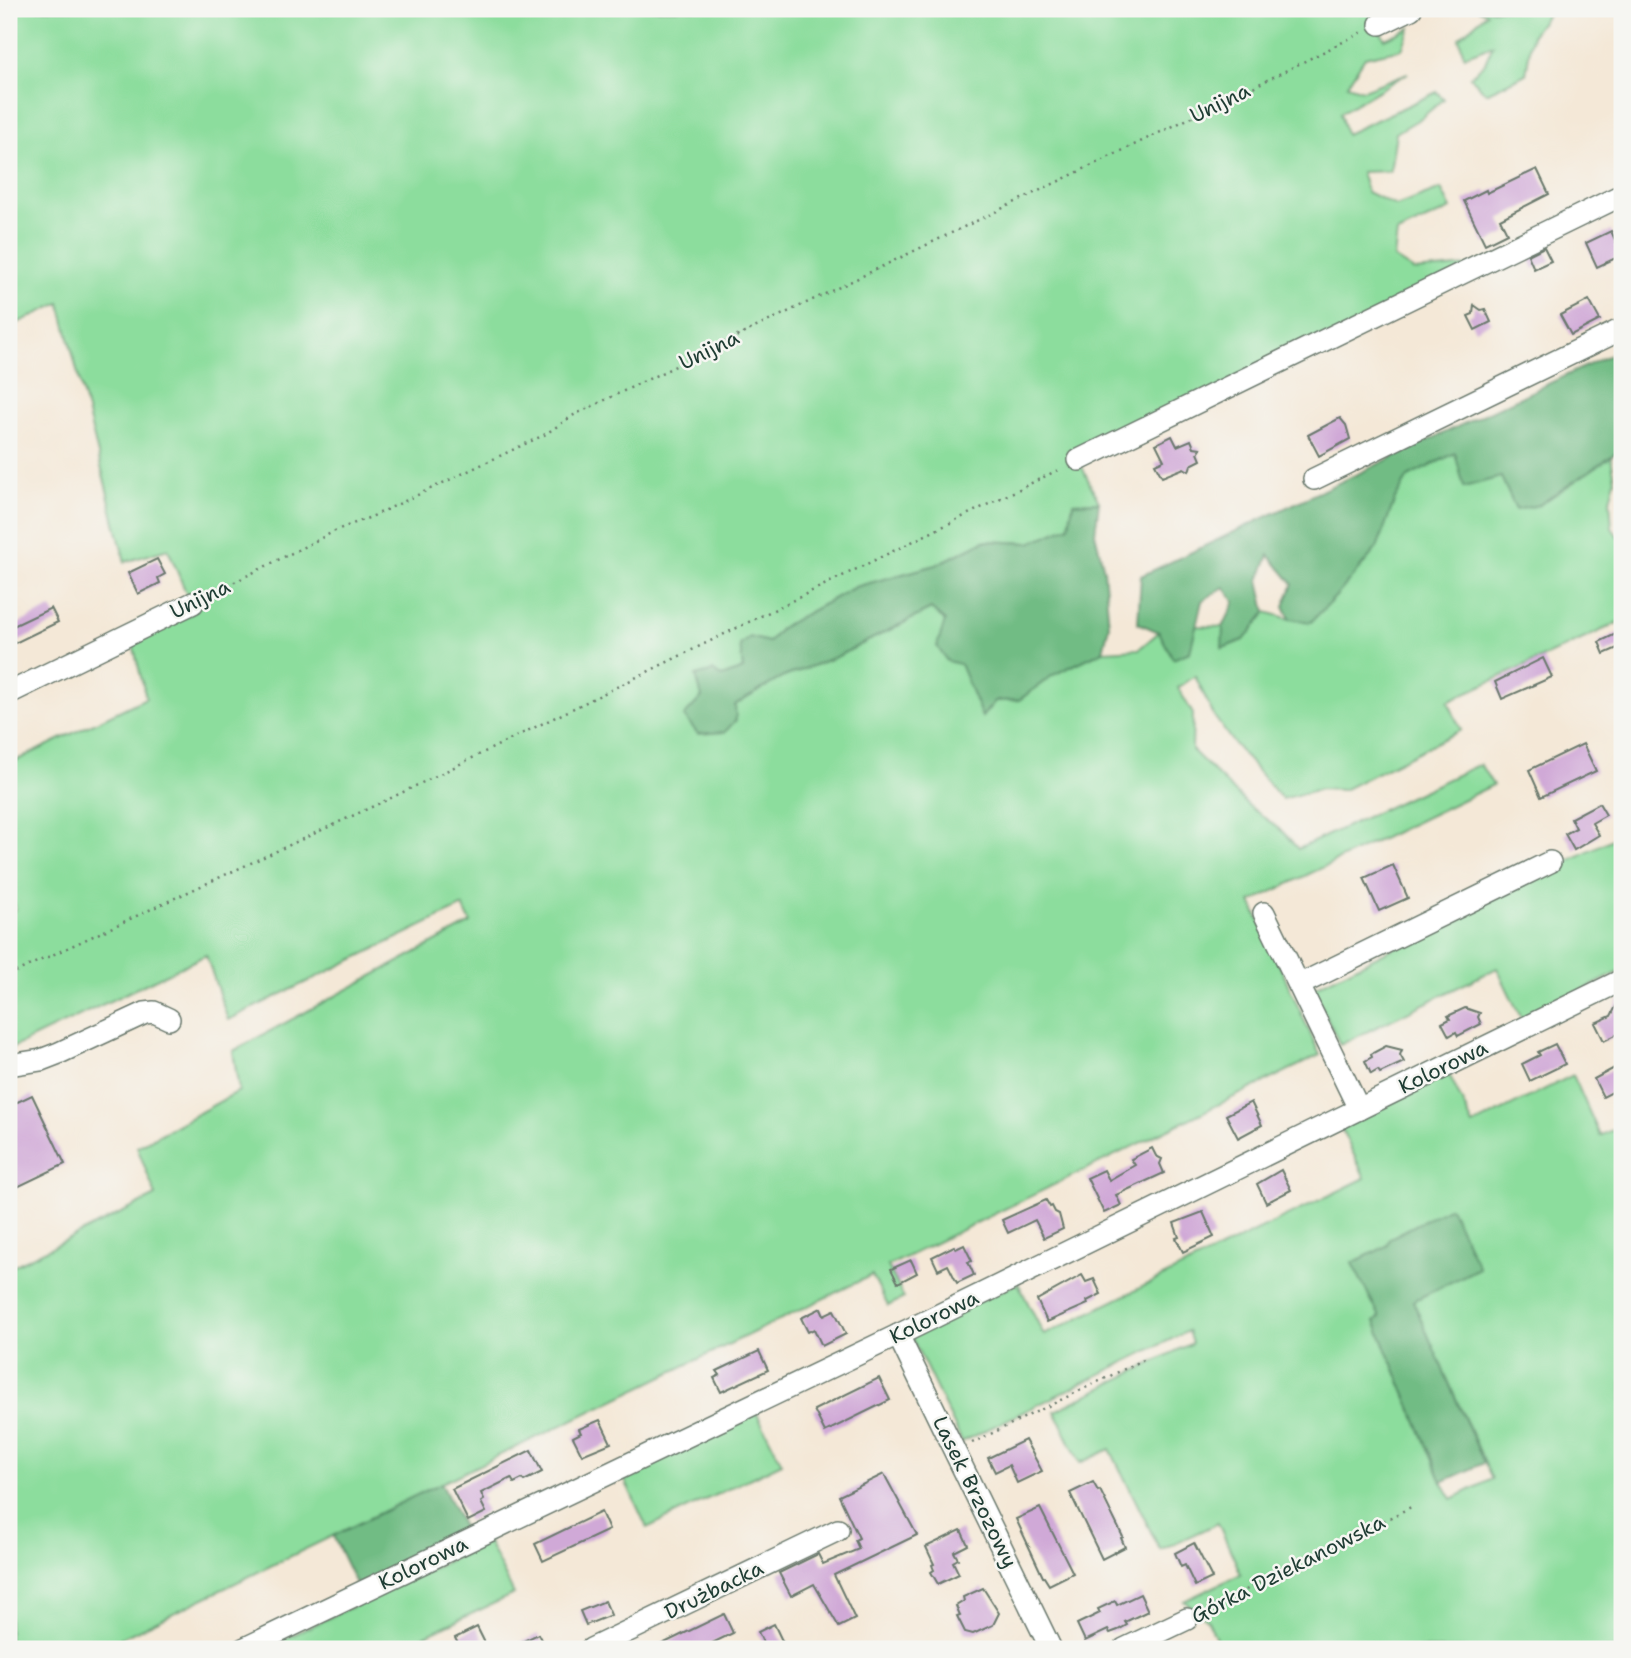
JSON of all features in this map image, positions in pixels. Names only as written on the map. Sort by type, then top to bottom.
[{"type":"street","points":[[1380,24],[1411,9]]},
{"type":"street","points":[[1079,460],[1622,195]]},
{"type":"street","points":[[1314,479],[1622,329]]},
{"type":"street","name":"Unijna","points":[[9,693],[193,603]]},
{"type":"street","points":[[1299,985],[1550,862]]},
{"type":"street","points":[[1264,913],[1359,1109]]},
{"type":"street","name":"Kolorowa","points":[[243,1649],[898,1335],[1622,979]]},
{"type":"street","points":[[9,1065],[41,1060],[145,1013],[154,1012],[169,1019]]},
{"type":"street","name":"Lasek Brzozowy","points":[[898,1335],[1051,1649]]},
{"type":"street","name":"Drużbacka","points":[[591,1649],[838,1530]]},
{"type":"street","name":"Górka Dziekanowska","points":[[1124,1649],[1187,1619]]},
{"type":"path","name":"Unijna","points":[[193,603],[339,529],[371,517],[544,435],[574,415],[1380,24]]},
{"type":"path","points":[[9,975],[391,798],[1079,460]]},
{"type":"path","points":[[955,1451],[1143,1360]]},
{"type":"path","name":"Górka Dziekanowska","points":[[1187,1619],[1413,1506]]},
{"type":"green space","points":[[9,9],[1368,9],[1385,39],[1410,28],[1402,49],[1365,57],[1347,85],[1363,90],[1408,73],[1340,113],[1346,134],[1437,92],[1444,99],[1421,118],[1396,133],[1390,171],[1361,172],[1367,192],[1396,206],[1441,189],[1451,209],[1397,233],[1394,258],[1414,271],[1479,265],[1079,461],[1099,502],[1073,503],[1070,526],[1030,543],[984,541],[936,565],[855,587],[782,627],[769,642],[741,645],[743,669],[722,677],[735,705],[781,678],[838,656],[931,609],[945,621],[982,716],[995,701],[1019,700],[1053,675],[1103,651],[1139,649],[1159,632],[1190,651],[1195,626],[1223,627],[1223,648],[1244,640],[1266,612],[1290,619],[1395,499],[1408,477],[1455,453],[1501,477],[1539,505],[1611,457],[1615,480],[1610,500],[1612,528],[1622,542],[1622,621],[1448,701],[1461,730],[1343,790],[1320,789],[1282,799],[1234,744],[1214,716],[1195,676],[1178,688],[1193,714],[1192,750],[1249,806],[1283,832],[1298,849],[1480,764],[1493,785],[1251,902],[1320,1055],[888,1266],[904,1298],[888,1306],[872,1275],[99,1649],[9,1649],[9,1268],[156,1196],[137,1147],[239,1091],[233,1051],[471,923],[463,906],[228,1020],[206,955],[12,1048],[9,1042],[9,913],[16,909],[9,893],[9,764],[146,698],[133,644],[194,612],[168,549],[125,562],[60,303],[9,327]]},
{"type":"green space","points":[[1478,9],[1551,9],[1532,35],[1526,74],[1486,93],[1470,77],[1485,63],[1493,45],[1464,56],[1459,38],[1487,13]]},
{"type":"green space","points":[[1622,349],[1622,449],[1539,505],[1516,510],[1501,477],[1464,487],[1455,453],[1408,477],[1395,499],[1377,548],[1311,622],[1290,619],[1284,606],[1293,584],[1269,555],[1259,580],[1266,612],[1244,640],[1222,648],[1223,627],[1235,602],[1224,587],[1202,601],[1190,652],[1173,659],[1159,632],[1138,623],[1141,576]]},
{"type":"green space","points":[[1099,502],[1095,533],[1104,570],[1109,626],[1103,651],[1053,675],[1019,700],[995,701],[982,717],[960,664],[947,661],[937,646],[945,621],[931,609],[838,656],[781,678],[735,705],[736,720],[725,732],[698,734],[684,716],[702,697],[696,676],[713,671],[722,677],[743,669],[740,645],[750,637],[769,642],[782,627],[855,587],[936,565],[984,541],[1030,543],[1069,526],[1073,503]]},
{"type":"green space","points":[[1622,834],[1622,971],[1522,1020],[1497,968],[1340,1045],[1313,988]]},
{"type":"green space","points":[[1448,1072],[1473,1125],[1573,1075],[1600,1136],[1622,1125],[1622,1649],[1221,1649],[1208,1621],[1184,1601],[1241,1574],[1218,1523],[1160,1550],[1110,1449],[1080,1463],[1055,1411],[1192,1343],[1188,1331],[962,1442],[910,1334],[1018,1283],[1044,1335],[1365,1178],[1340,1126]],"holes":[[[1388,1246],[1492,1479],[1452,1499],[1442,1482],[1375,1321],[1381,1317],[1352,1263]]]},
{"type":"green space","points":[[1450,1207],[1479,1268],[1413,1301],[1484,1463],[1442,1482],[1375,1321],[1380,1317],[1352,1263],[1387,1246],[1390,1238]]},
{"type":"green space","points":[[755,1410],[782,1463],[647,1528],[623,1476]]},
{"type":"green space","points":[[441,1483],[466,1533],[357,1586],[333,1536]]},
{"type":"green space","points":[[488,1542],[514,1594],[396,1649],[263,1649]]},
{"type":"building","points":[[1537,169],[1549,194],[1500,219],[1507,233],[1485,244],[1464,201]]},
{"type":"building","points":[[1611,231],[1622,255],[1597,267],[1586,243]]},
{"type":"building","points":[[1544,247],[1551,261],[1534,269],[1528,255]]},
{"type":"building","points":[[1589,300],[1600,320],[1571,335],[1560,315]]},
{"type":"building","points":[[1474,305],[1481,310],[1485,309],[1491,322],[1475,330],[1468,316],[1473,314]]},
{"type":"building","points":[[1340,418],[1346,425],[1350,439],[1319,456],[1308,435]]},
{"type":"building","points":[[1172,436],[1177,446],[1191,440],[1194,447],[1201,448],[1198,453],[1201,460],[1191,465],[1189,471],[1184,468],[1162,477],[1155,464],[1164,460],[1156,444]]},
{"type":"building","points":[[157,559],[165,574],[158,578],[160,583],[138,594],[128,573]]},
{"type":"building","points":[[51,608],[58,622],[9,646],[9,628]]},
{"type":"building","points":[[1622,631],[1622,646],[1604,654],[1599,642]]},
{"type":"building","points":[[1543,658],[1552,677],[1502,699],[1495,682]]},
{"type":"building","points":[[1583,744],[1596,771],[1541,797],[1529,770]]},
{"type":"building","points":[[1599,803],[1606,815],[1592,823],[1599,835],[1574,850],[1565,834],[1576,828],[1571,818]]},
{"type":"building","points":[[1393,865],[1408,898],[1379,911],[1364,878]]},
{"type":"building","points":[[1622,995],[1622,1032],[1604,1041],[1595,1023],[1611,1016]]},
{"type":"building","points":[[1465,1008],[1480,1013],[1478,1017],[1481,1024],[1458,1036],[1456,1032],[1449,1036],[1442,1023],[1450,1019],[1448,1016]]},
{"type":"building","points":[[1555,1044],[1565,1064],[1530,1081],[1522,1064]]},
{"type":"building","points":[[1386,1046],[1402,1050],[1400,1055],[1404,1062],[1380,1073],[1378,1070],[1371,1074],[1365,1061],[1372,1057],[1371,1054]]},
{"type":"building","points":[[1622,1064],[1622,1087],[1603,1097],[1594,1079]]},
{"type":"building","points":[[32,1095],[65,1164],[9,1191],[9,1106]]},
{"type":"building","points":[[1251,1102],[1262,1125],[1238,1138],[1226,1115]]},
{"type":"building","points":[[1152,1148],[1156,1156],[1162,1159],[1160,1164],[1164,1173],[1116,1195],[1121,1205],[1104,1213],[1087,1178],[1104,1170],[1109,1180],[1135,1165],[1131,1159]]},
{"type":"building","points":[[1281,1170],[1291,1190],[1266,1203],[1257,1184]]},
{"type":"building","points":[[1046,1200],[1059,1214],[1063,1229],[1044,1238],[1035,1220],[1008,1233],[1002,1220]]},
{"type":"building","points":[[1203,1212],[1214,1237],[1183,1252],[1176,1238],[1179,1237],[1174,1223]]},
{"type":"building","points":[[964,1245],[972,1261],[968,1262],[974,1275],[957,1283],[948,1265],[938,1270],[932,1257],[954,1246],[956,1249]]},
{"type":"building","points":[[911,1260],[917,1273],[898,1283],[891,1269]]},
{"type":"building","points":[[1082,1275],[1086,1282],[1094,1279],[1101,1294],[1087,1301],[1088,1304],[1047,1322],[1037,1300]]},
{"type":"building","points":[[821,1308],[824,1315],[834,1310],[846,1334],[822,1346],[814,1329],[808,1332],[801,1318]]},
{"type":"building","points":[[759,1351],[768,1370],[721,1392],[714,1378],[720,1375],[717,1371]]},
{"type":"building","points":[[879,1378],[890,1400],[825,1432],[814,1410]]},
{"type":"building","points":[[600,1420],[611,1443],[582,1455],[573,1437],[581,1433],[579,1429]]},
{"type":"building","points":[[1025,1440],[1042,1471],[1017,1483],[1009,1465],[995,1472],[988,1458]]},
{"type":"building","points":[[531,1450],[542,1472],[514,1483],[511,1478],[481,1493],[484,1500],[481,1502],[486,1512],[468,1521],[452,1489]]},
{"type":"building","points":[[884,1474],[917,1535],[834,1575],[855,1619],[839,1627],[814,1584],[791,1596],[779,1573],[818,1554],[823,1564],[859,1549],[855,1540],[859,1538],[839,1496]]},
{"type":"building","points":[[1093,1482],[1098,1491],[1100,1490],[1123,1537],[1121,1538],[1125,1547],[1102,1559],[1070,1493]]},
{"type":"building","points":[[1040,1508],[1073,1573],[1049,1585],[1016,1519]]},
{"type":"building","points":[[601,1512],[609,1530],[543,1561],[535,1544]]},
{"type":"building","points":[[961,1530],[968,1545],[954,1552],[958,1559],[953,1562],[959,1574],[938,1584],[931,1572],[934,1570],[934,1564],[926,1547]]},
{"type":"building","points":[[1194,1543],[1212,1578],[1195,1586],[1185,1565],[1181,1567],[1175,1553]]},
{"type":"building","points":[[983,1588],[999,1613],[993,1625],[973,1634],[965,1632],[957,1616],[960,1615],[956,1606],[964,1601],[963,1597]]},
{"type":"building","points":[[1140,1594],[1148,1611],[1125,1622],[1127,1625],[1118,1630],[1110,1633],[1108,1630],[1085,1641],[1077,1624],[1100,1613],[1098,1609],[1115,1601],[1117,1605]]},
{"type":"building","points":[[605,1601],[611,1615],[586,1625],[580,1611]]},
{"type":"building","points":[[724,1614],[733,1633],[700,1649],[652,1649]]},
{"type":"building","points":[[774,1624],[786,1649],[766,1649],[758,1632]]},
{"type":"building","points":[[477,1627],[488,1649],[461,1649],[455,1638]]},
{"type":"building","points":[[538,1634],[546,1649],[507,1649]]}]
